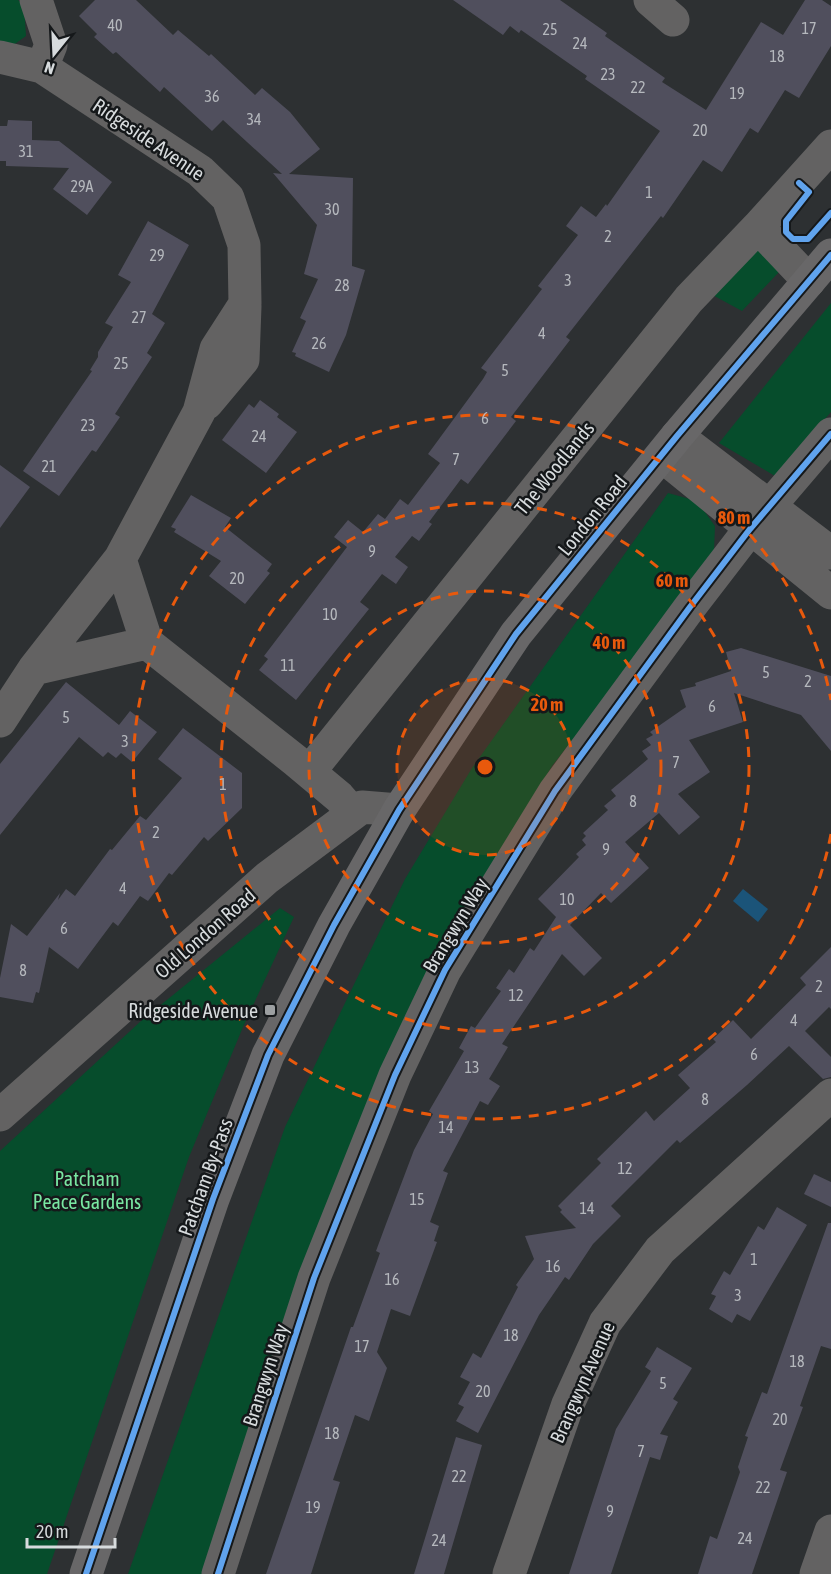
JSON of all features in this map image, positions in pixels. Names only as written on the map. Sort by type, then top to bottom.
[{"type":"highway","name":"London Road","points":[[399,810],[516,634],[831,255]]},
{"type":"highway","name":"Patcham By-Pass","points":[[86,1574],[209,1209],[268,1055],[334,925],[399,810]]},
{"type":"street","points":[[36,0],[51,45],[42,67]]},
{"type":"street","name":"Ridgeside Avenue","points":[[0,57],[42,67],[200,171],[228,198],[244,245],[245,304],[243,360],[199,412],[120,559],[34,669],[0,721]]},
{"type":"street","name":"The Woodlands","points":[[309,772],[689,300],[831,146]]},
{"type":"street","points":[[758,227],[809,281]]},
{"type":"street","name":"Brangwyn Way","points":[[218,1574],[314,1278],[395,1075],[445,970],[555,791],[690,607],[760,517],[831,434]]},
{"type":"street","points":[[670,446],[760,517],[831,593]]},
{"type":"street","points":[[760,517],[831,553]]},
{"type":"street","points":[[120,559],[147,643],[309,772],[339,797],[353,813]]},
{"type":"street","points":[[34,669],[147,643]]},
{"type":"street","name":"Old London Road","points":[[0,1115],[267,878],[362,807],[399,810]]},
{"type":"street","name":"Brangwyn Avenue","points":[[509,1574],[568,1404],[605,1323],[660,1250],[831,1095]]},
{"type":"street","points":[[816,1574],[831,1531]]},
{"type":"green space","points":[[0,0],[18,0],[24,5],[26,36],[12,46],[0,41]]},
{"type":"green space","points":[[762,249],[780,271],[742,311],[707,292],[749,251]]},
{"type":"green space","points":[[831,303],[831,412],[775,476],[719,443]]},
{"type":"green space","points":[[668,493],[697,501],[715,526],[714,551],[650,641],[552,766],[411,1003],[203,1574],[128,1574],[285,1127],[405,879],[472,768]]},
{"type":"green space","name":"Patcham Peace Gardens","points":[[280,908],[294,917],[243,1027],[189,1157],[47,1574],[0,1574],[0,1151],[141,1021]]},
{"type":"water","points":[[743,889],[768,909],[758,922],[733,901]]},
{"type":"building","points":[[95,0],[136,0],[173,35],[178,30],[209,56],[211,54],[255,95],[262,88],[290,112],[320,149],[289,174],[353,178],[352,266],[365,270],[346,335],[329,372],[295,356],[296,353],[292,352],[306,321],[300,318],[318,279],[304,274],[317,225],[273,173],[282,174],[223,120],[212,131],[164,87],[160,92],[116,52],[113,54],[94,37],[97,34],[79,16]]},
{"type":"building","points":[[453,0],[560,0],[607,33],[605,36],[665,78],[662,82],[706,110],[761,22],[783,35],[805,0],[822,0],[831,6],[831,46],[799,98],[785,90],[758,133],[750,128],[722,172],[703,160],[663,218],[661,216],[566,337],[570,340],[511,417],[516,421],[468,484],[461,479],[429,522],[432,524],[419,541],[412,536],[395,557],[408,567],[396,584],[382,574],[360,602],[369,609],[296,700],[259,670],[268,659],[264,656],[347,547],[334,537],[348,520],[363,532],[378,514],[385,519],[400,499],[408,505],[440,463],[428,454],[483,379],[487,372],[481,368],[542,289],[538,286],[578,235],[566,226],[581,206],[596,217],[606,204],[607,206],[660,131],[585,79],[587,76],[521,30],[519,33],[510,26],[503,35]]},
{"type":"building","points":[[8,120],[32,121],[32,140],[59,141],[112,182],[87,215],[53,189],[69,168],[6,166],[6,161],[0,161],[0,126],[7,126]]},
{"type":"building","points":[[148,221],[189,245],[152,314],[165,323],[147,353],[152,357],[115,414],[120,417],[96,452],[92,450],[59,496],[23,471],[92,371],[90,370],[98,357],[98,352],[113,327],[105,323],[131,282],[118,275]]},
{"type":"building","points":[[260,400],[279,414],[277,417],[297,432],[266,473],[222,440],[249,404],[254,408]]},
{"type":"building","points":[[0,465],[30,487],[0,528]]},
{"type":"building","points":[[191,495],[231,518],[225,527],[272,564],[267,571],[270,573],[245,604],[209,576],[221,561],[174,532],[176,529],[171,527]]},
{"type":"building","points":[[741,648],[831,676],[831,751],[801,715],[734,693],[743,722],[689,740],[710,772],[678,794],[700,817],[679,835],[659,813],[625,842],[649,868],[611,903],[601,893],[570,925],[602,958],[584,976],[562,954],[502,1044],[508,1047],[489,1079],[500,1086],[488,1105],[480,1101],[443,1171],[448,1173],[430,1222],[439,1226],[434,1241],[437,1242],[410,1316],[391,1309],[377,1352],[387,1368],[369,1421],[355,1415],[333,1480],[340,1482],[311,1574],[266,1574],[351,1327],[353,1327],[380,1253],[376,1251],[414,1150],[433,1114],[429,1111],[464,1051],[459,1048],[471,1026],[475,1028],[501,991],[496,988],[509,969],[514,973],[530,948],[534,951],[556,917],[538,899],[579,857],[576,854],[586,845],[582,840],[586,836],[583,833],[608,810],[604,806],[616,796],[611,790],[648,759],[642,751],[651,745],[646,739],[653,735],[650,732],[686,707],[680,690],[696,686],[695,683],[731,671],[726,652]]},
{"type":"building","points":[[66,682],[119,725],[130,711],[157,732],[132,762],[121,753],[116,758],[108,752],[103,757],[79,737],[0,835],[0,764]]},
{"type":"building","points":[[183,728],[242,773],[242,808],[208,841],[204,837],[172,875],[169,873],[148,901],[140,896],[118,926],[113,922],[78,969],[49,947],[39,993],[36,992],[33,1003],[0,997],[0,978],[11,924],[27,936],[60,893],[58,900],[66,889],[75,896],[110,849],[112,850],[140,816],[146,820],[182,778],[158,759]]},
{"type":"building","points":[[831,947],[831,1009],[829,1007],[805,1031],[831,1057],[831,1077],[823,1079],[789,1046],[680,1143],[677,1140],[611,1206],[621,1216],[593,1244],[569,1280],[565,1277],[539,1315],[478,1433],[456,1421],[464,1407],[458,1404],[470,1382],[460,1377],[473,1353],[481,1358],[518,1287],[516,1285],[534,1259],[525,1236],[576,1228],[560,1212],[562,1210],[558,1206],[601,1163],[597,1159],[646,1111],[654,1121],[690,1088],[678,1075],[716,1042],[713,1039],[733,1020],[751,1039],[806,985],[800,978]]},
{"type":"building","points":[[814,1174],[831,1182],[831,1207],[804,1194]]},
{"type":"building","points":[[777,1207],[807,1225],[750,1321],[737,1314],[732,1323],[709,1309],[716,1296],[711,1294],[724,1271],[730,1275],[758,1226],[764,1230]]},
{"type":"building","points":[[828,1223],[831,1223],[831,1349],[821,1346],[800,1406],[803,1407],[780,1470],[787,1472],[752,1574],[698,1574],[710,1536],[717,1539],[740,1472],[738,1467],[748,1437],[745,1436],[762,1392],[767,1394]]},
{"type":"building","points":[[657,1347],[692,1368],[673,1399],[678,1402],[660,1434],[668,1436],[660,1460],[650,1457],[611,1574],[569,1574],[616,1429],[651,1371],[645,1367]]},
{"type":"building","points":[[456,1437],[482,1445],[444,1574],[414,1574]]},
{"type":"cycle path","points":[[799,183],[809,192],[786,221],[786,232],[793,239],[808,239],[831,213]]},
{"type":"cycle path","points":[[86,1574],[213,1199],[268,1055],[334,925],[399,810],[516,634],[677,436],[831,255]]},
{"type":"cycle path","points":[[218,1574],[314,1278],[395,1075],[445,970],[555,791],[750,529],[831,434]]},
{"type":"place","name":"Ridgeside Avenue","points":[[270,1010]]}]
